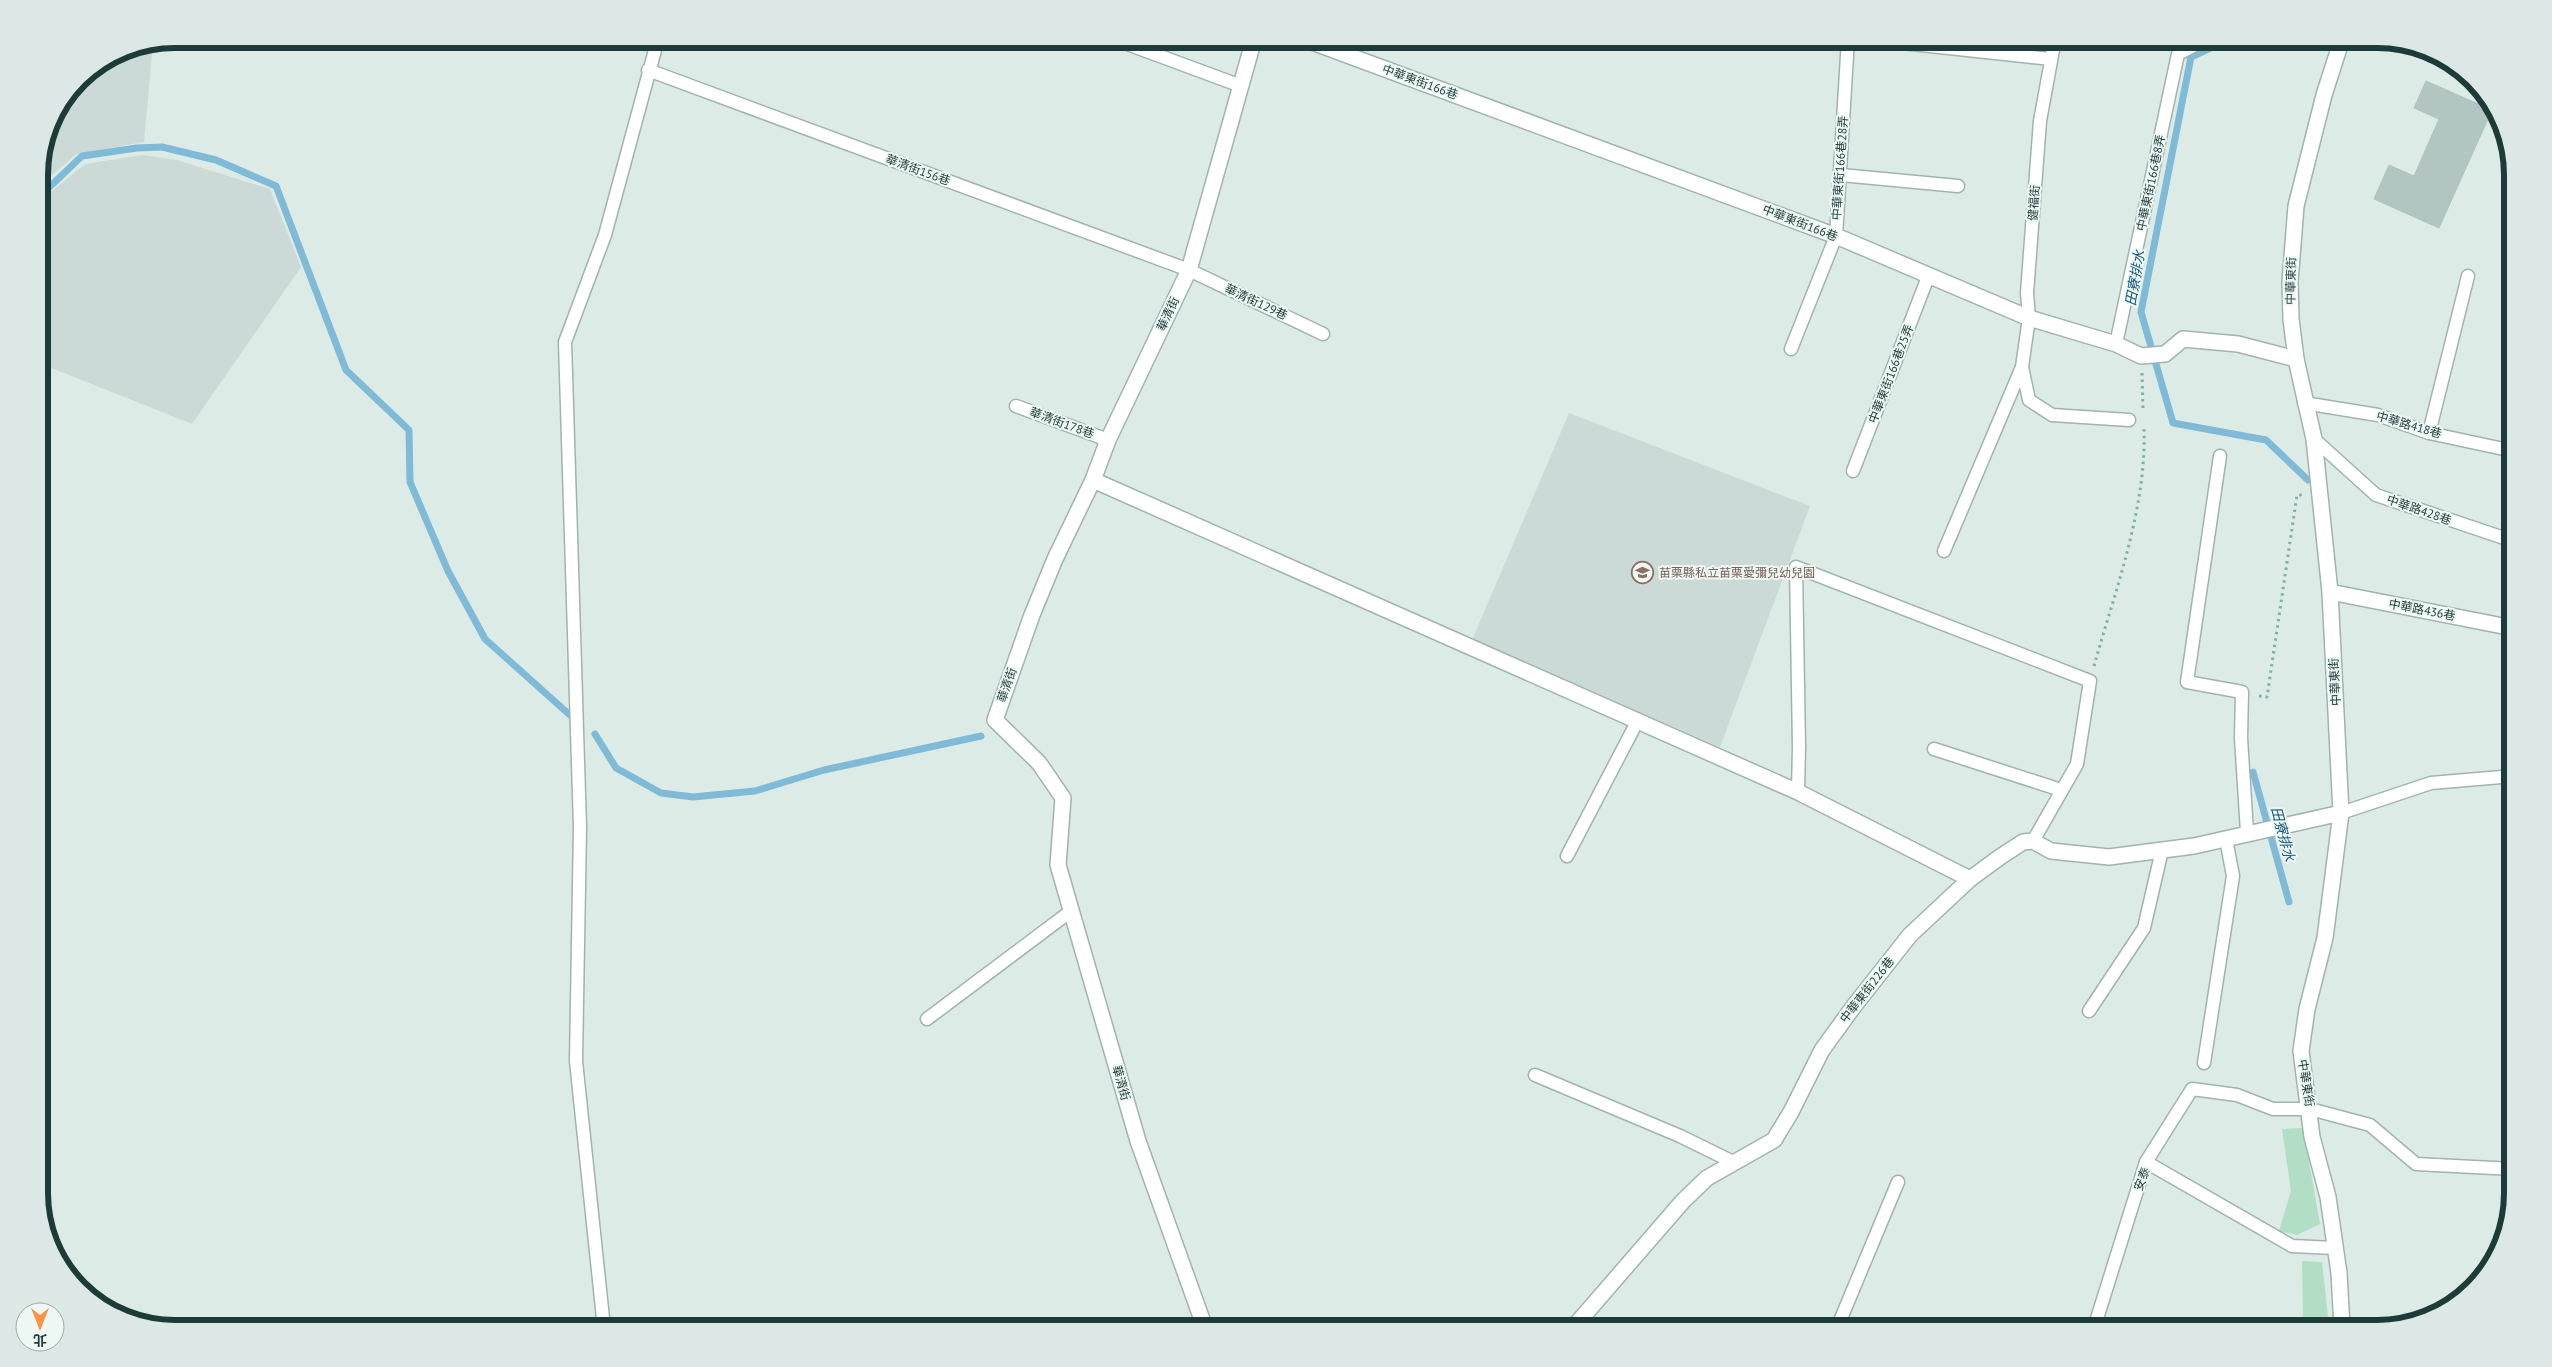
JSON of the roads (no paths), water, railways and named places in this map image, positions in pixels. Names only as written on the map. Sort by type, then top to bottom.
[{"type":"street","name":"中華東街166巷","points":[[1327,47],[1836,236],[1928,277],[2029,318],[2116,344],[2141,356],[2165,354],[2183,339],[2238,344],[2296,359]]},
{"type":"street","name":"中華東街","points":[[2339,47],[2324,95],[2296,206],[2290,282],[2291,319],[2296,359],[2304,403],[2314,439],[2330,592],[2342,813],[2325,938],[2307,1008],[2301,1050],[2310,1109],[2312,1137],[2328,1198],[2339,1273],[2342,1320]]},
{"type":"street","name":"華清街","points":[[1202,1320],[1138,1141],[1058,864],[1063,798],[1039,763],[995,720],[1032,615],[1093,480],[1108,440],[1189,270],[1252,48]]},
{"type":"street","points":[[1093,480],[1798,792],[1970,879]]},
{"type":"street","name":"中華路436巷","points":[[2330,592],[2504,626]]},
{"type":"street","points":[[2033,841],[2052,851],[2109,857],[2226,839],[2251,831],[2342,813]]},
{"type":"street","name":"中華東街226巷","points":[[1580,1320],[1683,1201],[1707,1178],[1774,1140],[1792,1112],[1822,1050],[1910,935],[1970,879],[2023,842],[2033,841]]},
{"type":"lane","name":"中華東街166巷28弄","points":[[1791,349],[1836,236],[1848,47]]},
{"type":"lane","points":[[1941,47],[2050,59]]},
{"type":"lane","name":"健福街","points":[[1944,551],[2022,367],[2029,318],[2027,293],[2040,121],[2053,47]]},
{"type":"lane","name":"中華東街166巷8弄","points":[[2116,344],[2178,54],[2191,47]]},
{"type":"lane","points":[[603,1320],[576,1061],[580,827],[565,342],[605,235],[655,48]]},
{"type":"lane","points":[[1137,48],[1241,86]]},
{"type":"lane","name":"華清街156巷","points":[[648,70],[1189,270]]},
{"type":"lane","points":[[1841,175],[1958,186]]},
{"type":"lane","name":"華清街129巷","points":[[1189,270],[1323,334]]},
{"type":"lane","points":[[2429,433],[2468,276]]},
{"type":"lane","name":"中華東街166巷25弄","points":[[1853,471],[1928,277]]},
{"type":"lane","name":"健福街","points":[[2022,367],[2029,400],[2052,415],[2129,420]]},
{"type":"lane","name":"中華路418巷","points":[[2304,403],[2378,415],[2429,433],[2504,449]]},
{"type":"lane","name":"華清街178巷","points":[[1016,406],[1108,440]]},
{"type":"lane","name":"中華路428巷","points":[[2314,439],[2376,495],[2504,538]]},
{"type":"lane","points":[[2220,456],[2187,682],[2242,692],[2241,738],[2251,831]]},
{"type":"lane","points":[[1798,792],[1800,747],[1796,567],[2090,681],[2076,764],[2033,841]]},
{"type":"lane","points":[[1567,856],[1637,722]]},
{"type":"lane","points":[[1934,749],[2062,790]]},
{"type":"lane","points":[[2342,813],[2431,783],[2504,777]]},
{"type":"lane","points":[[2204,1063],[2233,876],[2226,839]]},
{"type":"lane","points":[[2088,1011],[2144,928],[2162,850]]},
{"type":"lane","points":[[927,1020],[1071,911]]},
{"type":"lane","points":[[1535,1075],[1680,1136],[1735,1163]]},
{"type":"lane","points":[[2146,1162],[2192,1088],[2237,1096],[2273,1109],[2310,1109],[2370,1125],[2416,1164],[2504,1169]]},
{"type":"lane","name":"安泰","points":[[2096,1320],[2146,1162],[2292,1246],[2334,1248]]},
{"type":"lane","points":[[1840,1320],[1898,1182]]},
{"type":"waterway","name":"田寮排水","points":[[2213,47],[2191,57],[2141,312],[2173,423],[2266,440],[2308,480]]},
{"type":"waterway","points":[[48,188],[82,156],[137,148],[162,147],[216,160],[276,186],[346,370],[409,430],[410,482],[448,571],[485,639],[571,716]]},
{"type":"waterway","points":[[595,734],[616,768],[661,793],[693,797],[755,791],[824,770],[981,736]]},
{"type":"waterway","name":"田寮排水","points":[[2253,772],[2289,902]]},
{"type":"place","name":"苗栗縣私立苗栗愛彌兒幼兒園","points":[[1643,573]]}]
